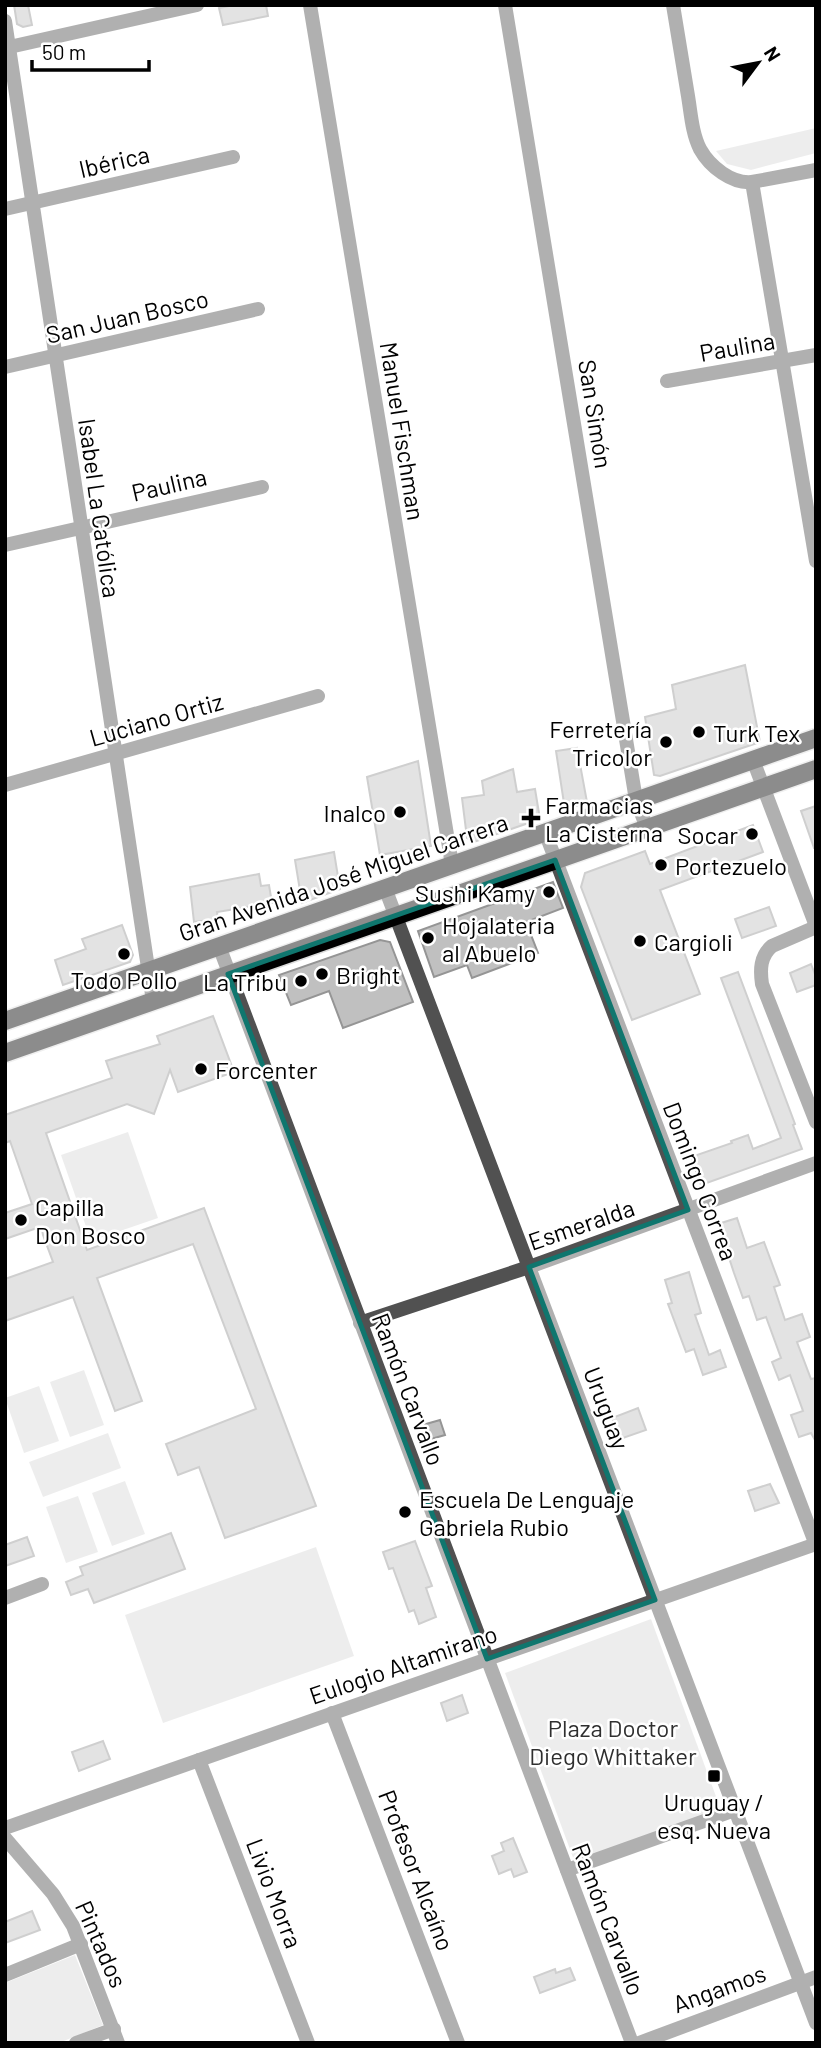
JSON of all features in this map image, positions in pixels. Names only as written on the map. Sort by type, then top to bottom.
[{"type":"main road","name":"Gran Avenida José Miguel Carrera","points":[[5,1021],[816,738]]},
{"type":"main road","points":[[5,1053],[816,769]]},
{"type":"street","points":[[7,48],[197,5]]},
{"type":"street","name":"Manuel Fischman","points":[[310,5],[452,865]]},
{"type":"street","name":"San Simón","points":[[505,5],[636,800],[647,828]]},
{"type":"street","points":[[673,5],[697,141],[708,160],[737,181],[752,182],[816,170]]},
{"type":"street","name":"Isabel La Católica","points":[[5,21],[153,1001]]},
{"type":"street","name":"Ibérica","points":[[5,209],[233,158]]},
{"type":"street","points":[[752,182],[816,561]]},
{"type":"street","name":"San Juan Bosco","points":[[5,367],[258,309]]},
{"type":"street","name":"Paulina","points":[[667,381],[816,355]]},
{"type":"street","name":"Paulina","points":[[5,545],[262,486]]},
{"type":"street","name":"Luciano Ortiz","points":[[5,785],[318,696]]},
{"type":"street","points":[[753,760],[816,927],[772,946],[766,951],[761,967],[762,985],[816,1122]]},
{"type":"street","name":"Domingo Correa","points":[[545,832],[816,1544]]},
{"type":"street","name":"Uruguay","points":[[385,888],[816,2023]]},
{"type":"street","name":"Ramón Carvallo","points":[[219,946],[632,2043]]},
{"type":"street","name":"Esmeralda","points":[[360,1323],[529,1267],[816,1163]]},
{"type":"street","name":"Eulogio Altamirano","points":[[5,1828],[816,1544]]},
{"type":"street","points":[[5,1598],[42,1584]]},
{"type":"street","name":"Profesor Alcaíno","points":[[332,1713],[458,2043]]},
{"type":"street","name":"Livio Morra","points":[[199,1760],[308,2043]]},
{"type":"street","points":[[567,1870],[735,1810]]},
{"type":"street","name":"Pintados","points":[[5,1838],[53,1895],[81,1944],[116,2036]]},
{"type":"street","points":[[5,1975],[81,1944]]},
{"type":"street","name":"Angamos","points":[[639,2043],[816,1977]]},
{"type":"street","points":[[76,2043],[116,2036]]},
{"type":"highlighted area","points":[[555,860],[688,1210],[529,1267],[655,1600],[487,1659],[228,974]]},
{"type":"green space","points":[[816,128],[816,153],[751,170],[727,164],[716,151]]},
{"type":"green space","points":[[128,1132],[158,1218],[91,1241],[61,1155]]},
{"type":"green space","points":[[84,1370],[104,1425],[70,1437],[50,1382]]},
{"type":"green space","points":[[39,1386],[59,1441],[24,1453],[5,1398]]},
{"type":"green space","points":[[108,1433],[121,1468],[43,1497],[29,1462]]},
{"type":"green space","points":[[125,1481],[145,1534],[112,1546],[92,1493]]},
{"type":"green space","points":[[78,1496],[98,1552],[66,1563],[46,1507]]},
{"type":"green space","points":[[316,1547],[354,1656],[163,1723],[125,1615]]},
{"type":"green space","name":"Plaza Doctor Diego Whittaker","points":[[651,1619],[721,1810],[575,1863],[505,1673]]},
{"type":"green space","points":[[75,1955],[103,2025],[59,2043],[5,2043],[5,1983]]},
{"type":"building","points":[[14,5],[28,5],[32,25],[23,27],[17,24]]},
{"type":"building","points":[[266,5],[268,16],[223,25],[219,8]]},
{"type":"building","points":[[745,665],[760,742],[660,776],[654,775],[645,717],[676,709],[672,685]]},
{"type":"building","points":[[577,748],[587,802],[565,810],[556,751]]},
{"type":"building","name":"Inalco","points":[[418,761],[431,846],[380,855],[367,777]]},
{"type":"building","points":[[513,769],[517,792],[535,789],[540,819],[474,842],[467,838],[462,798],[484,795],[482,781]]},
{"type":"building","points":[[816,806],[816,848],[814,848],[801,811]]},
{"type":"building","name":"Cargioli","points":[[753,825],[763,852],[660,890],[700,994],[632,1020],[581,887],[585,873],[645,851],[650,864]]},
{"type":"building","points":[[334,852],[340,889],[302,903],[295,860]]},
{"type":"building","points":[[259,874],[261,886],[269,885],[272,903],[217,912],[218,919],[194,922],[190,887]]},
{"type":"building","points":[[553,882],[563,908],[526,922],[538,953],[472,978],[467,965],[434,977],[418,931]]},
{"type":"building","points":[[769,907],[776,926],[742,938],[735,919]]},
{"type":"building","points":[[122,925],[133,955],[130,962],[63,985],[55,960],[86,949],[82,939]]},
{"type":"building","points":[[380,940],[390,942],[413,1002],[343,1028],[329,991],[291,1005],[279,975]]},
{"type":"building","points":[[811,964],[816,985],[797,992],[790,973]]},
{"type":"building","points":[[738,972],[802,1149],[701,1185],[691,1157],[748,1135],[753,1149],[781,1138],[721,978]]},
{"type":"building","points":[[213,1016],[234,1072],[178,1092],[170,1070],[154,1114],[127,1104],[46,1133],[87,1250],[204,1208],[316,1506],[225,1538],[199,1467],[178,1475],[166,1444],[256,1409],[193,1244],[97,1278],[142,1401],[115,1411],[73,1297],[5,1321],[5,1279],[53,1262],[40,1227],[5,1239],[5,1213],[32,1204],[10,1141],[5,1143],[5,1115],[112,1078],[106,1061],[160,1044],[157,1036]]},
{"type":"building","points":[[737,1218],[747,1248],[764,1242],[780,1285],[774,1287],[785,1320],[802,1314],[810,1337],[797,1342],[811,1379],[816,1378],[816,1442],[811,1433],[799,1437],[791,1415],[803,1411],[790,1375],[779,1380],[772,1362],[781,1358],[766,1317],[757,1320],[749,1296],[743,1298],[734,1273],[718,1224]]},
{"type":"building","points":[[689,1272],[701,1313],[695,1315],[709,1355],[720,1350],[726,1367],[703,1375],[694,1349],[686,1352],[668,1304],[672,1303],[665,1280]]},
{"type":"building","points":[[638,1408],[646,1430],[620,1439],[612,1418]]},
{"type":"building","points":[[440,1420],[445,1435],[424,1441],[419,1426]]},
{"type":"building","points":[[770,1484],[779,1503],[755,1511],[748,1491]]},
{"type":"building","points":[[171,1533],[185,1569],[94,1603],[88,1589],[71,1595],[66,1582],[83,1575],[80,1567]]},
{"type":"building","points":[[27,1537],[34,1556],[5,1566],[5,1545]]},
{"type":"building","points":[[415,1541],[432,1586],[426,1588],[436,1617],[419,1624],[414,1610],[409,1612],[393,1568],[389,1569],[383,1552]]},
{"type":"building","points":[[462,1695],[468,1713],[447,1721],[441,1703]]},
{"type":"building","points":[[103,1741],[110,1759],[79,1771],[72,1752]]},
{"type":"building","points":[[513,1838],[527,1872],[514,1877],[511,1869],[499,1874],[492,1856],[504,1851],[501,1843]]},
{"type":"building","points":[[32,1911],[40,1930],[5,1943],[5,1922]]},
{"type":"building","points":[[570,1968],[575,1980],[540,1993],[534,1977],[555,1969],[556,1973]]},
{"type":"place","name":"Turk Tex","points":[[699,732]]},
{"type":"place","name":"Ferretería Tricolor","points":[[666,742]]},
{"type":"place","name":"Inalco","points":[[400,812]]},
{"type":"place","name":"Farmacias La Cisterna","points":[[531,818]]},
{"type":"place","name":"Socar","points":[[752,834]]},
{"type":"place","name":"Portezuelo","points":[[661,865]]},
{"type":"place","name":"Sushi Kamy","points":[[549,892]]},
{"type":"place","name":"Hojalateria al Abuelo","points":[[428,938]]},
{"type":"place","name":"Cargioli","points":[[640,941]]},
{"type":"place","name":"Todo Pollo","points":[[124,954]]},
{"type":"place","name":"Bright","points":[[322,974]]},
{"type":"place","name":"La Tribu","points":[[301,981]]},
{"type":"place","name":"Forcenter","points":[[201,1069]]},
{"type":"place","name":"Capilla Don Bosco","points":[[21,1220]]},
{"type":"place","name":"Escuela De Lenguaje Gabriela Rubio","points":[[405,1512]]},
{"type":"place","name":"Uruguay / esq. Nueva","points":[[714,1776]]}]
